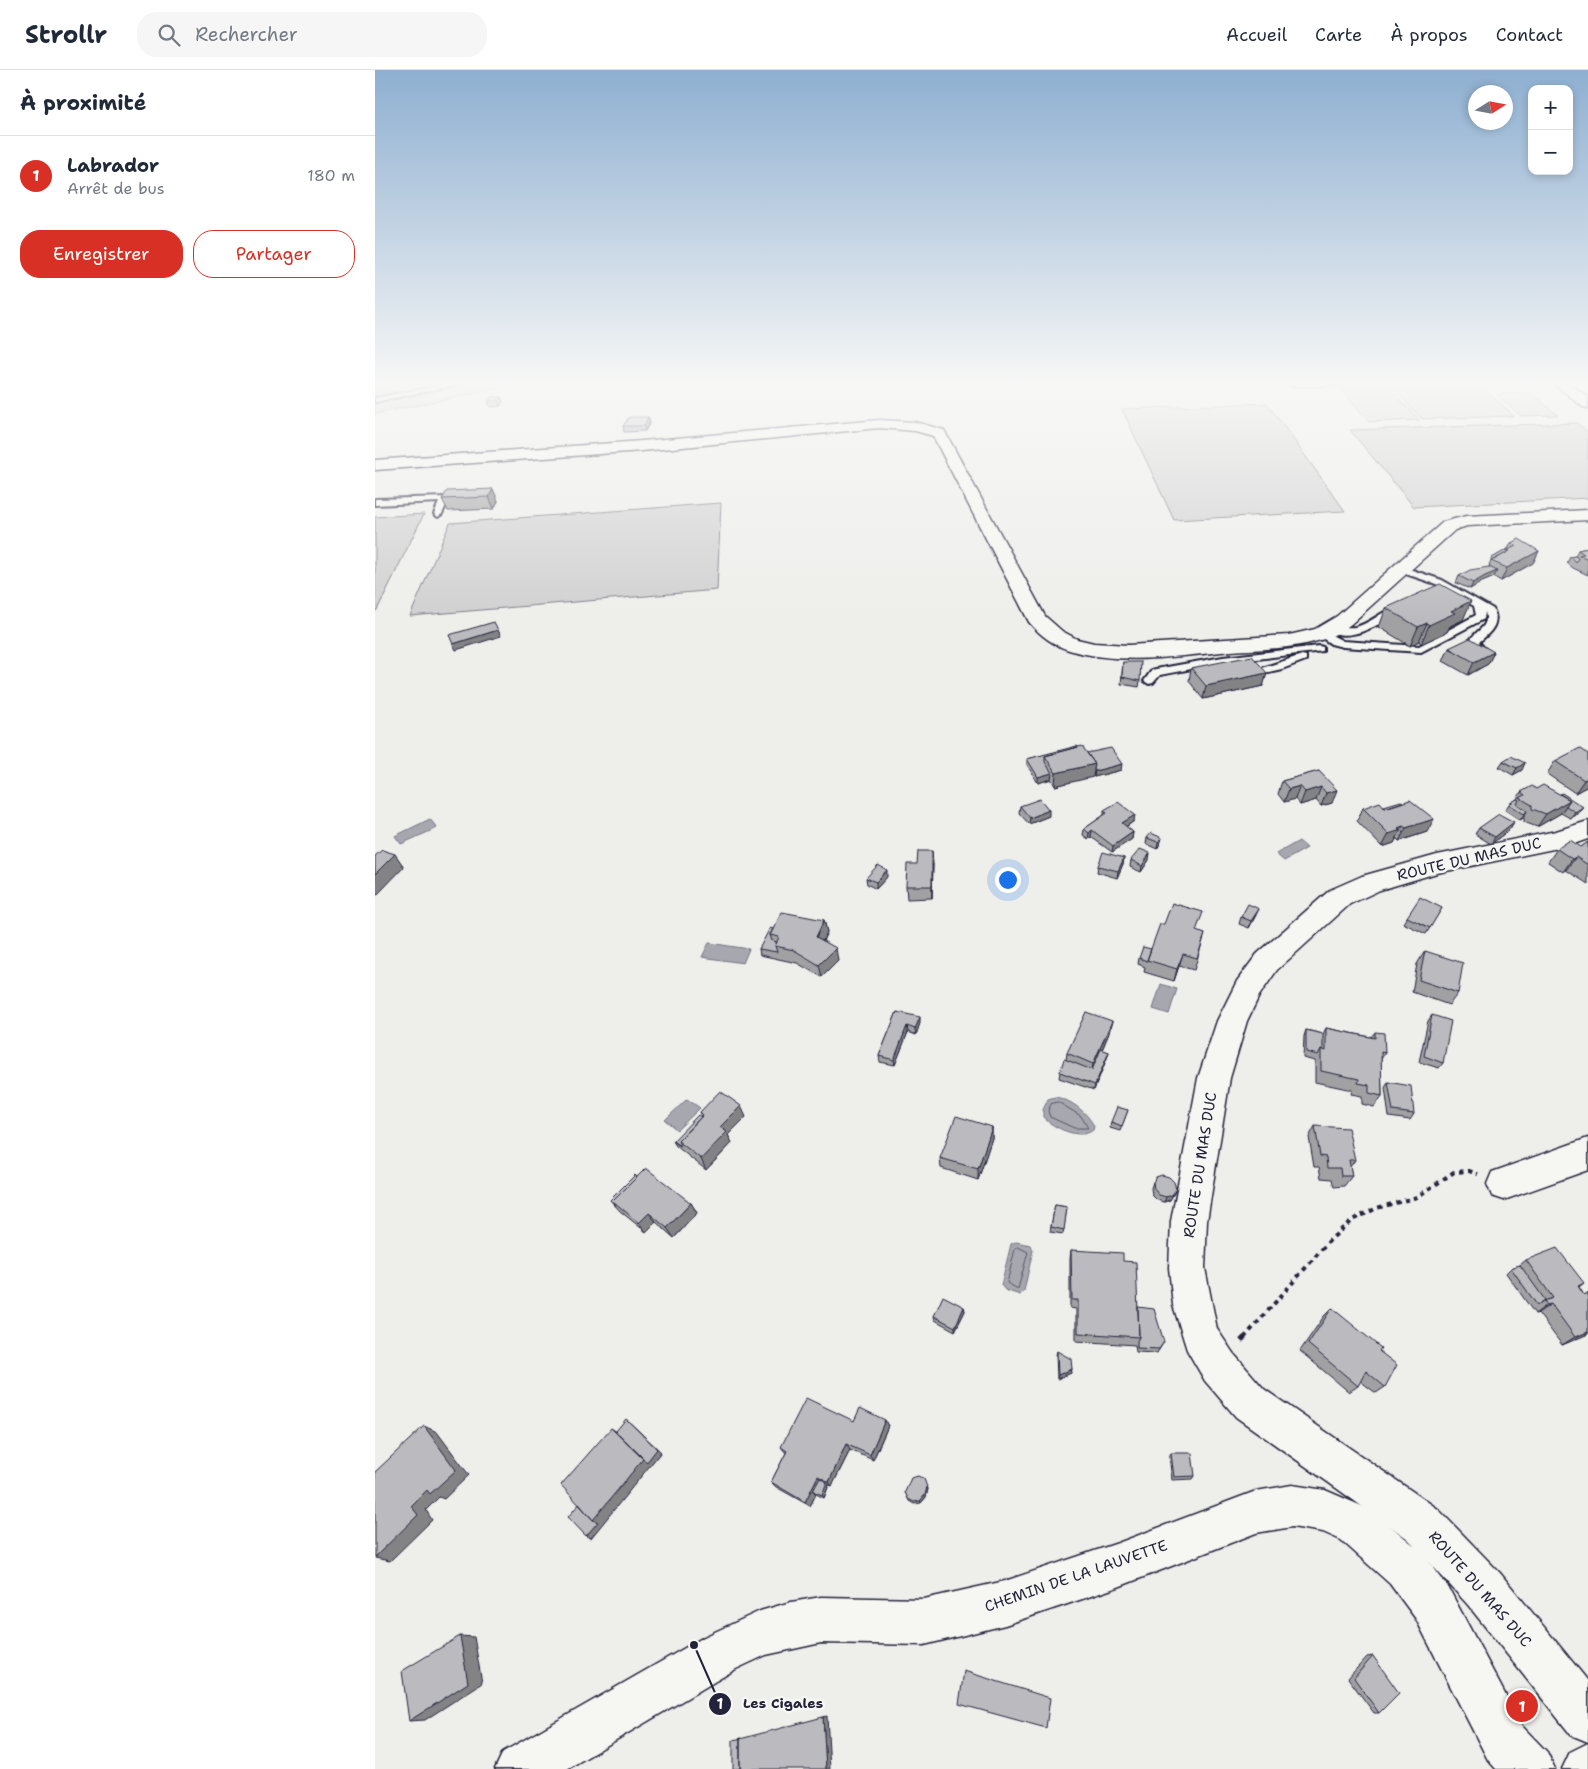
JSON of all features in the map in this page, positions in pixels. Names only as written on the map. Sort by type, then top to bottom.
[{"type":"street","points":[[375,465],[413,462]]},
{"type":"street","points":[[954,462],[1036,618],[1044,628],[1061,640],[1095,650],[1136,650],[1283,642],[1323,636],[1449,526],[1466,521],[1588,515]]},
{"type":"street","name":"ROUTE DU MAS DUC","points":[[1588,830],[1559,840],[1437,864],[1371,883],[1340,897],[1267,962],[1247,989],[1232,1021],[1214,1078],[1189,1221],[1187,1268],[1191,1305],[1200,1337],[1219,1367],[1250,1403],[1423,1524],[1484,1589],[1588,1718]]},
{"type":"street","points":[[1504,1184],[1588,1154]]},
{"type":"street","name":"CHEMIN DE LA LAUVETTE","points":[[520,1769],[720,1653],[760,1634],[791,1625],[821,1620],[924,1622],[996,1605],[1118,1565],[1256,1512],[1293,1506],[1325,1511],[1356,1525],[1406,1568],[1432,1603],[1505,1743],[1530,1769]]},
{"type":"lane","points":[[375,502],[445,499],[438,514]]},
{"type":"lane","points":[[1400,570],[1439,582],[1490,611],[1493,617],[1491,626],[1474,641],[1474,645],[1483,651]]},
{"type":"lane","points":[[1323,636],[1343,644],[1421,649],[1480,617],[1478,604]]},
{"type":"lane","points":[[1149,681],[1156,672],[1223,660],[1323,636],[1357,631],[1372,626],[1394,611]]},
{"type":"lane","points":[[1255,672],[1278,667],[1323,636]]},
{"type":"path","points":[[1241,1342],[1336,1233],[1360,1215],[1378,1207],[1414,1198],[1427,1192],[1455,1171],[1469,1171],[1504,1184]]},
{"type":"shaded area","points":[[1147,462],[1310,462],[1345,511],[1174,520]]},
{"type":"shaded area","points":[[1377,462],[1588,462],[1588,498],[1414,507]]},
{"type":"shaded area","points":[[721,503],[717,590],[410,616],[450,523]]},
{"type":"shaded area","points":[[424,514],[377,610],[375,611],[375,517]]},
{"type":"water","points":[[430,819],[437,828],[401,844],[395,836]]},
{"type":"water","points":[[1299,841],[1307,848],[1284,861],[1276,854]]},
{"type":"water","points":[[709,943],[749,949],[743,963],[702,957]]},
{"type":"water","points":[[1161,984],[1177,989],[1169,1014],[1153,1009]]},
{"type":"water","points":[[1055,1097],[1072,1103],[1083,1111],[1094,1126],[1093,1130],[1081,1134],[1074,1133],[1059,1128],[1047,1121],[1043,1117],[1043,1110],[1048,1099]]},
{"type":"water","points":[[687,1099],[700,1108],[677,1130],[665,1120]]},
{"type":"water","points":[[1016,1242],[1031,1245],[1033,1250],[1024,1291],[1020,1295],[1005,1290],[1001,1285],[1011,1244]]},
{"type":"building","points":[[493,489],[489,497],[442,499],[447,491]]},
{"type":"building","points":[[1519,539],[1539,551],[1507,568],[1491,561],[1510,551],[1508,550],[1516,546],[1511,543]]},
{"type":"building","points":[[1588,548],[1588,559],[1579,555],[1584,554],[1578,550]]},
{"type":"building","points":[[1508,549],[1506,553],[1494,560],[1492,558]]},
{"type":"building","points":[[1575,556],[1578,558],[1576,562],[1570,557]]},
{"type":"building","points":[[1489,567],[1497,571],[1473,583],[1459,576],[1470,570]]},
{"type":"building","points":[[1440,584],[1471,601],[1451,611],[1455,613],[1429,625],[1427,623],[1418,627],[1386,608]]},
{"type":"building","points":[[494,622],[498,630],[453,644],[449,635]]},
{"type":"building","points":[[1470,638],[1494,652],[1474,662],[1449,648]]},
{"type":"building","points":[[1252,656],[1267,673],[1206,686],[1191,668]]},
{"type":"building","points":[[1123,662],[1141,662],[1140,681],[1122,677]]},
{"type":"building","points":[[1077,746],[1045,756],[1045,762],[1052,773],[1038,777],[1027,759]]},
{"type":"building","points":[[1082,746],[1095,764],[1056,773],[1045,756]]},
{"type":"building","points":[[1111,748],[1122,764],[1095,771],[1095,764],[1087,753]]},
{"type":"building","points":[[1580,748],[1588,754],[1588,778],[1584,780],[1555,761]]},
{"type":"building","points":[[1511,756],[1525,763],[1517,768],[1503,761]]},
{"type":"building","points":[[1319,771],[1337,790],[1326,793],[1321,787],[1305,792],[1300,786],[1289,789],[1282,781]]},
{"type":"building","points":[[1543,785],[1570,800],[1546,814],[1532,809],[1532,805],[1520,798],[1525,795],[1521,792],[1532,786],[1536,789]]},
{"type":"building","points":[[1562,793],[1583,807],[1575,812],[1566,806],[1570,800],[1560,794]]},
{"type":"building","points":[[1040,799],[1049,810],[1030,818],[1020,806]]},
{"type":"building","points":[[1517,799],[1519,800],[1517,804],[1527,811],[1524,814],[1509,804]]},
{"type":"building","points":[[1410,800],[1434,819],[1406,828],[1403,826],[1398,828],[1401,830],[1389,834],[1363,808],[1380,802],[1385,808]]},
{"type":"building","points":[[1118,802],[1135,815],[1122,823],[1133,832],[1113,846],[1092,830],[1089,833],[1084,829],[1107,813],[1104,810]]},
{"type":"building","points":[[1403,802],[1385,808],[1384,806]]},
{"type":"building","points":[[1499,814],[1514,822],[1495,837],[1479,828]]},
{"type":"building","points":[[1151,833],[1162,838],[1158,842],[1147,838]]},
{"type":"building","points":[[1570,840],[1581,847],[1588,842],[1588,865],[1576,857],[1572,859],[1557,849]]},
{"type":"building","points":[[1140,849],[1150,853],[1142,866],[1131,860]]},
{"type":"building","points":[[382,850],[395,854],[375,874],[375,856]]},
{"type":"building","points":[[918,851],[932,851],[932,886],[906,886],[907,864],[917,864]]},
{"type":"building","points":[[1103,852],[1124,858],[1118,871],[1098,866]]},
{"type":"building","points":[[878,865],[887,870],[876,882],[866,878]]},
{"type":"building","points":[[1420,897],[1442,908],[1430,928],[1407,917]]},
{"type":"building","points":[[1172,903],[1203,912],[1196,931],[1205,934],[1197,958],[1183,954],[1177,969],[1147,960],[1160,924],[1164,924]]},
{"type":"building","points":[[1248,904],[1259,909],[1251,921],[1241,917]]},
{"type":"building","points":[[782,912],[824,920],[816,937],[836,948],[819,965],[794,950],[775,946],[779,937],[770,935]]},
{"type":"building","points":[[770,928],[773,929],[770,935],[772,941],[777,942],[775,946],[777,952],[759,949]]},
{"type":"building","points":[[1143,947],[1151,949],[1147,961],[1139,958]]},
{"type":"building","points":[[1425,951],[1463,963],[1458,993],[1419,980]]},
{"type":"building","points":[[897,1012],[920,1017],[915,1029],[907,1026],[894,1060],[879,1056]]},
{"type":"building","points":[[1086,1012],[1112,1021],[1093,1064],[1067,1053]]},
{"type":"building","points":[[1432,1015],[1451,1021],[1443,1063],[1424,1056]]},
{"type":"building","points":[[1326,1028],[1375,1038],[1375,1032],[1384,1033],[1385,1053],[1381,1052],[1382,1096],[1369,1093],[1369,1085],[1358,1083],[1359,1079],[1321,1071],[1321,1049],[1326,1051]]},
{"type":"building","points":[[1306,1030],[1323,1034],[1323,1050],[1321,1049],[1318,1055],[1306,1052]]},
{"type":"building","points":[[1101,1049],[1109,1052],[1095,1085],[1060,1072],[1064,1059],[1092,1070]]},
{"type":"building","points":[[1388,1082],[1411,1086],[1414,1114],[1393,1111]]},
{"type":"building","points":[[720,1091],[741,1106],[720,1127],[727,1132],[701,1159],[678,1141],[703,1115],[700,1112]]},
{"type":"building","points":[[1117,1107],[1128,1110],[1122,1126],[1111,1122]]},
{"type":"building","points":[[698,1115],[701,1117],[678,1141],[681,1147],[673,1141]]},
{"type":"building","points":[[956,1116],[992,1127],[978,1169],[940,1158]]},
{"type":"building","points":[[1315,1126],[1348,1128],[1355,1160],[1349,1160],[1352,1176],[1341,1176],[1340,1168],[1327,1168],[1326,1157],[1320,1156]]},
{"type":"building","points":[[646,1168],[691,1203],[667,1228],[649,1213],[639,1223],[613,1201]]},
{"type":"building","points":[[635,1175],[637,1177],[613,1201],[616,1206],[610,1200]]},
{"type":"building","points":[[1162,1175],[1169,1177],[1174,1182],[1176,1189],[1172,1195],[1166,1197],[1159,1195],[1154,1189],[1153,1182],[1156,1177]]},
{"type":"building","points":[[1055,1205],[1067,1207],[1064,1230],[1051,1227]]},
{"type":"building","points":[[1557,1248],[1584,1283],[1578,1286],[1584,1295],[1588,1293],[1588,1332],[1575,1337],[1551,1304],[1547,1305],[1544,1301],[1553,1298],[1526,1260]]},
{"type":"building","points":[[1071,1250],[1123,1253],[1123,1261],[1136,1262],[1139,1337],[1078,1333],[1078,1300],[1072,1300]]},
{"type":"building","points":[[1520,1265],[1545,1300],[1537,1305],[1511,1268]]},
{"type":"building","points":[[943,1296],[964,1307],[955,1327],[934,1316]]},
{"type":"building","points":[[1138,1307],[1154,1309],[1164,1342],[1159,1349],[1137,1348],[1139,1337]]},
{"type":"building","points":[[1332,1308],[1381,1348],[1379,1351],[1397,1365],[1385,1387],[1366,1371],[1358,1386],[1308,1344]]},
{"type":"building","points":[[1057,1351],[1071,1359],[1072,1369],[1058,1375]]},
{"type":"building","points":[[806,1398],[854,1421],[860,1408],[885,1420],[870,1455],[846,1444],[829,1482],[818,1476],[805,1502],[771,1482],[787,1451],[781,1447]]},
{"type":"building","points":[[626,1419],[657,1449],[647,1462],[616,1431]]},
{"type":"building","points":[[424,1426],[456,1470],[430,1494],[427,1490],[411,1506],[418,1515],[375,1557],[375,1472]]},
{"type":"building","points":[[611,1428],[643,1459],[593,1520],[561,1485]]},
{"type":"building","points":[[1171,1453],[1192,1453],[1195,1476],[1174,1477]]},
{"type":"building","points":[[918,1476],[924,1479],[927,1487],[925,1495],[920,1501],[914,1502],[908,1499],[905,1492],[911,1478]]},
{"type":"building","points":[[820,1478],[827,1482],[822,1495],[813,1491]]},
{"type":"building","points":[[579,1504],[593,1520],[598,1522],[586,1536],[568,1517]]},
{"type":"building","points":[[460,1636],[468,1683],[409,1721],[402,1671]]},
{"type":"building","points":[[1373,1656],[1399,1693],[1379,1713],[1354,1678]]},
{"type":"building","points":[[964,1671],[1050,1698],[1046,1728],[959,1704]]},
{"type":"building","points":[[823,1717],[826,1769],[740,1769],[740,1739]]},
{"type":"building","points":[[742,1738],[740,1739],[740,1769],[733,1769],[733,1740]]},
{"type":"place","name":"Les Cigales","points":[[694,1645]]},
{"type":"place","name":"Labrador","points":[[1522,1706]]}]
